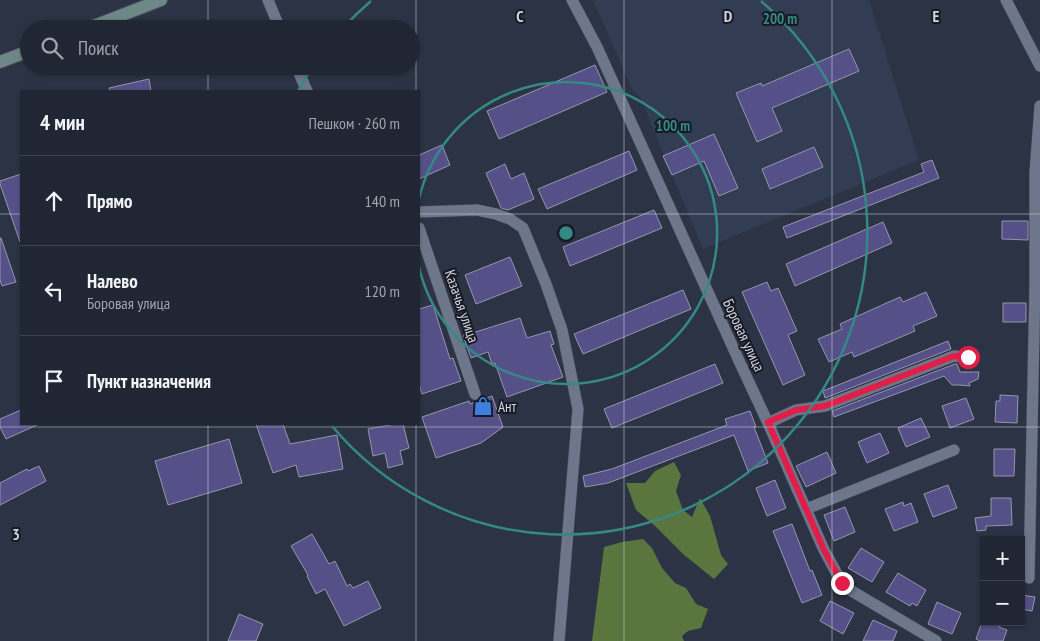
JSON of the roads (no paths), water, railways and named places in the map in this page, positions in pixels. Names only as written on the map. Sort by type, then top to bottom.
[{"type":"street","points":[[109,20],[161,0]]},
{"type":"street","points":[[268,0],[276,20]]},
{"type":"street","name":"Боровая улица","points":[[572,0],[597,47],[768,422],[824,550],[842,583],[850,590],[936,641]]},
{"type":"street","points":[[1006,0],[1040,66]]},
{"type":"street","points":[[0,62],[20,54]]},
{"type":"street","points":[[300,75],[307,90]]},
{"type":"street","points":[[1029,578],[1035,284],[1034,173],[1040,106]]},
{"type":"street","points":[[420,212],[477,210],[510,219],[523,228],[562,330],[578,409],[559,641]]},
{"type":"street","name":"Казачья улица","points":[[420,231],[475,394]]},
{"type":"street","points":[[768,422],[796,410],[825,406],[954,356],[968,357]]},
{"type":"street","points":[[806,510],[954,450]]},
{"type":"place","name":"Ант","points":[[483,406]]}]
